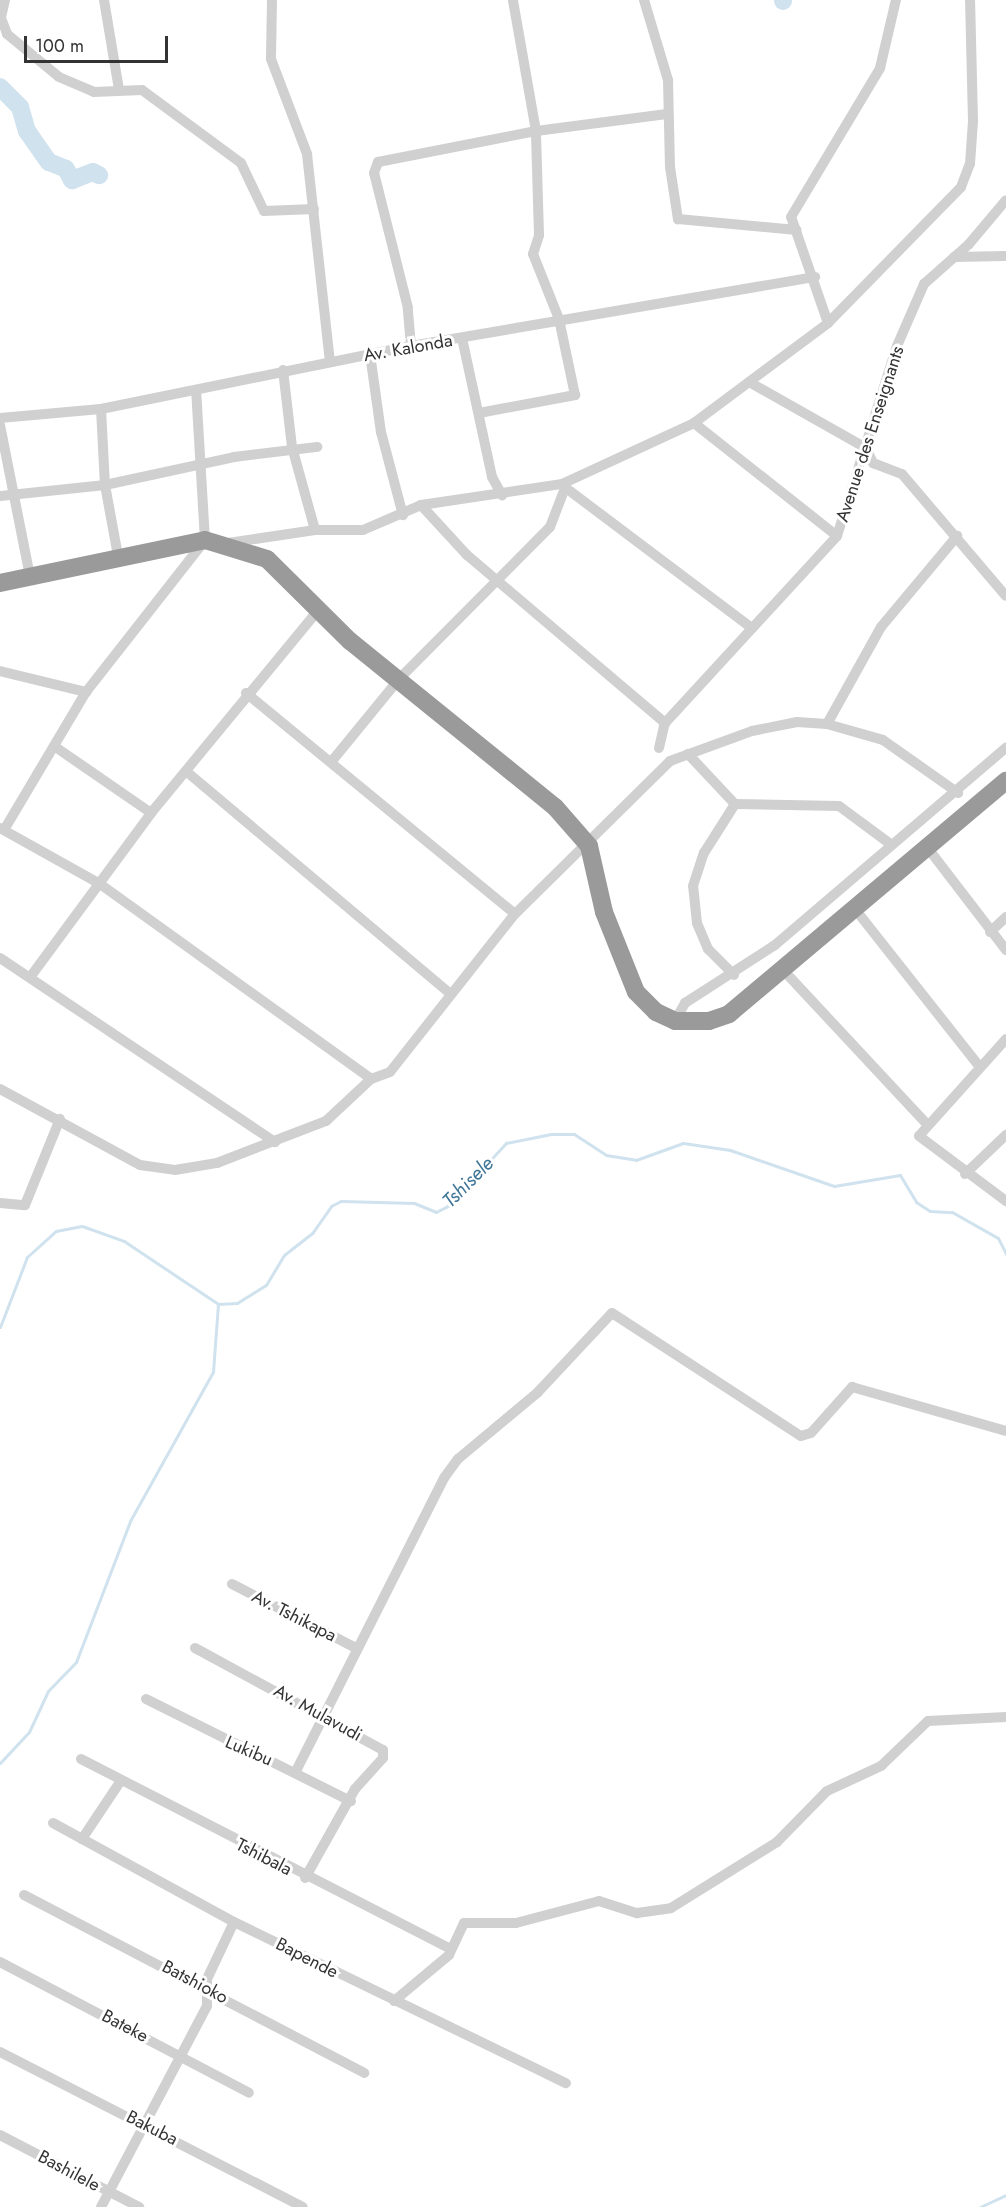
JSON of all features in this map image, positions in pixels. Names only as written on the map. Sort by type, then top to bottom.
[{"type":"highway","points":[[0,583],[119,562],[205,540],[225,543],[267,559],[320,607],[350,641],[400,678],[555,807],[589,846],[604,912],[636,992],[656,1012],[675,1021],[709,1021],[729,1014],[785,972],[855,909],[1006,781]]},
{"type":"street","points":[[4,0],[1,18],[8,34],[59,77],[94,92],[142,90],[233,156],[250,176],[264,211],[314,209]]},
{"type":"street","points":[[104,0],[119,90]]},
{"type":"street","points":[[272,0],[271,59],[300,127],[314,209],[330,361]]},
{"type":"street","points":[[479,413],[575,395],[559,319],[533,255],[539,235],[536,131],[513,0]]},
{"type":"street","points":[[645,0],[663,52],[678,219],[796,230]]},
{"type":"street","points":[[828,323],[815,277],[796,230],[794,205],[880,68],[896,0]]},
{"type":"street","points":[[225,543],[315,530],[363,530],[403,515],[421,505],[563,486],[694,423],[828,323],[968,176],[973,121],[970,0]]},
{"type":"street","points":[[411,346],[408,308],[375,166],[399,154],[536,131],[667,114]]},
{"type":"street","name":"Avenue des Enseignants","points":[[659,748],[665,723],[837,536],[897,346],[924,284],[954,257],[1006,200]]},
{"type":"street","points":[[954,257],[1006,256]]},
{"type":"street","name":"Av. Kalonda","points":[[0,418],[101,409],[283,370],[411,346],[815,277]]},
{"type":"street","points":[[462,338],[492,477],[502,495]]},
{"type":"street","points":[[370,354],[381,432],[403,515]]},
{"type":"street","points":[[283,370],[292,447],[315,530]]},
{"type":"street","points":[[749,382],[866,448],[873,463],[902,474],[1006,596]]},
{"type":"street","points":[[196,390],[197,467],[205,540],[86,692],[2,829],[100,884],[371,1078]]},
{"type":"street","points":[[101,409],[105,485],[119,562]]},
{"type":"street","points":[[694,423],[837,536]]},
{"type":"street","points":[[0,424],[30,576]]},
{"type":"street","points":[[0,496],[105,485],[292,447],[317,447]]},
{"type":"street","points":[[332,760],[400,678],[549,527],[563,486]]},
{"type":"street","points":[[563,486],[752,628]]},
{"type":"street","points":[[421,505],[467,555],[499,578],[665,723]]},
{"type":"street","points":[[827,724],[881,627],[957,536]]},
{"type":"street","points":[[31,976],[151,813],[187,772],[246,693],[320,607]]},
{"type":"street","points":[[0,671],[86,692]]},
{"type":"street","points":[[246,693],[332,760],[515,914]]},
{"type":"street","points":[[0,1089],[157,1169],[217,1163],[326,1121],[371,1078],[390,1072],[515,914],[589,846],[670,761],[752,731],[797,722],[827,724],[883,740],[958,793]]},
{"type":"street","points":[[54,746],[151,813]]},
{"type":"street","points":[[675,1021],[685,1003],[734,975],[889,843],[958,793],[1006,748]]},
{"type":"street","points":[[688,754],[735,804],[840,806],[889,843]]},
{"type":"street","points":[[187,772],[452,994]]},
{"type":"street","points":[[734,975],[708,949],[697,923],[693,886],[704,853],[735,804]]},
{"type":"street","points":[[927,847],[1006,950]]},
{"type":"street","points":[[855,909],[978,1065]]},
{"type":"street","points":[[990,932],[1006,917]]},
{"type":"street","points":[[0,958],[31,976],[138,1055],[275,1142]]},
{"type":"street","points":[[785,972],[926,1123]]},
{"type":"street","points":[[1006,1039],[978,1065],[926,1123],[922,1140],[965,1174],[1006,1201]]},
{"type":"street","points":[[0,1203],[25,1205],[60,1119]]},
{"type":"street","points":[[965,1174],[1006,1135]]},
{"type":"street","points":[[296,1770],[356,1648],[458,1459],[538,1392],[612,1313],[801,1436],[811,1433],[852,1387],[1006,1431]]},
{"type":"street","name":"Av. Tshikapa","points":[[232,1584],[356,1648]]},
{"type":"street","name":"Av. Mulavudi","points":[[195,1648],[323,1714],[384,1753],[351,1801]]},
{"type":"street","name":"Lukibu","points":[[146,1699],[218,1738],[296,1770],[351,1801]]},
{"type":"street","points":[[394,2001],[451,1949],[464,1923],[516,1923],[599,1901],[637,1912],[671,1908],[777,1842],[821,1796],[881,1766],[928,1721],[1006,1717]]},
{"type":"street","name":"Tshibala","points":[[81,1759],[120,1782],[305,1878],[451,1949]]},
{"type":"street","points":[[82,1839],[120,1782]]},
{"type":"street","points":[[305,1878],[351,1801]]},
{"type":"street","name":"Bapende","points":[[53,1823],[234,1922],[566,2084]]},
{"type":"street","name":"Batshioko","points":[[24,1895],[210,1990],[364,2073]]},
{"type":"street","points":[[101,2207],[142,2123],[181,2056],[210,1990],[207,1979],[234,1922]]},
{"type":"street","name":"Bateke","points":[[0,1962],[249,2093]]},
{"type":"street","name":"Bakuba","points":[[0,2052],[303,2207]]},
{"type":"street","name":"Bashilele","points":[[0,2135],[139,2207]]},
{"type":"waterway","points":[[0,87],[20,107],[27,131],[49,162],[66,169],[72,180],[93,172],[99,175]]},
{"type":"waterway","name":"Tshisele","points":[[0,1327],[27,1257],[56,1231],[82,1226],[124,1241],[218,1304],[237,1303],[266,1285],[284,1255],[313,1232],[331,1206],[341,1201],[414,1203],[436,1212],[448,1206],[506,1143],[551,1134],[574,1134],[606,1155],[636,1160],[683,1143],[730,1150],[834,1186],[900,1175],[916,1202],[930,1211],[952,1212],[998,1238],[1006,1254]]},
{"type":"waterway","points":[[0,1763],[29,1732],[48,1691],[76,1662],[130,1521],[213,1372],[218,1304]]},
{"type":"waterway","points":[[980,2207],[1006,2195]]}]
